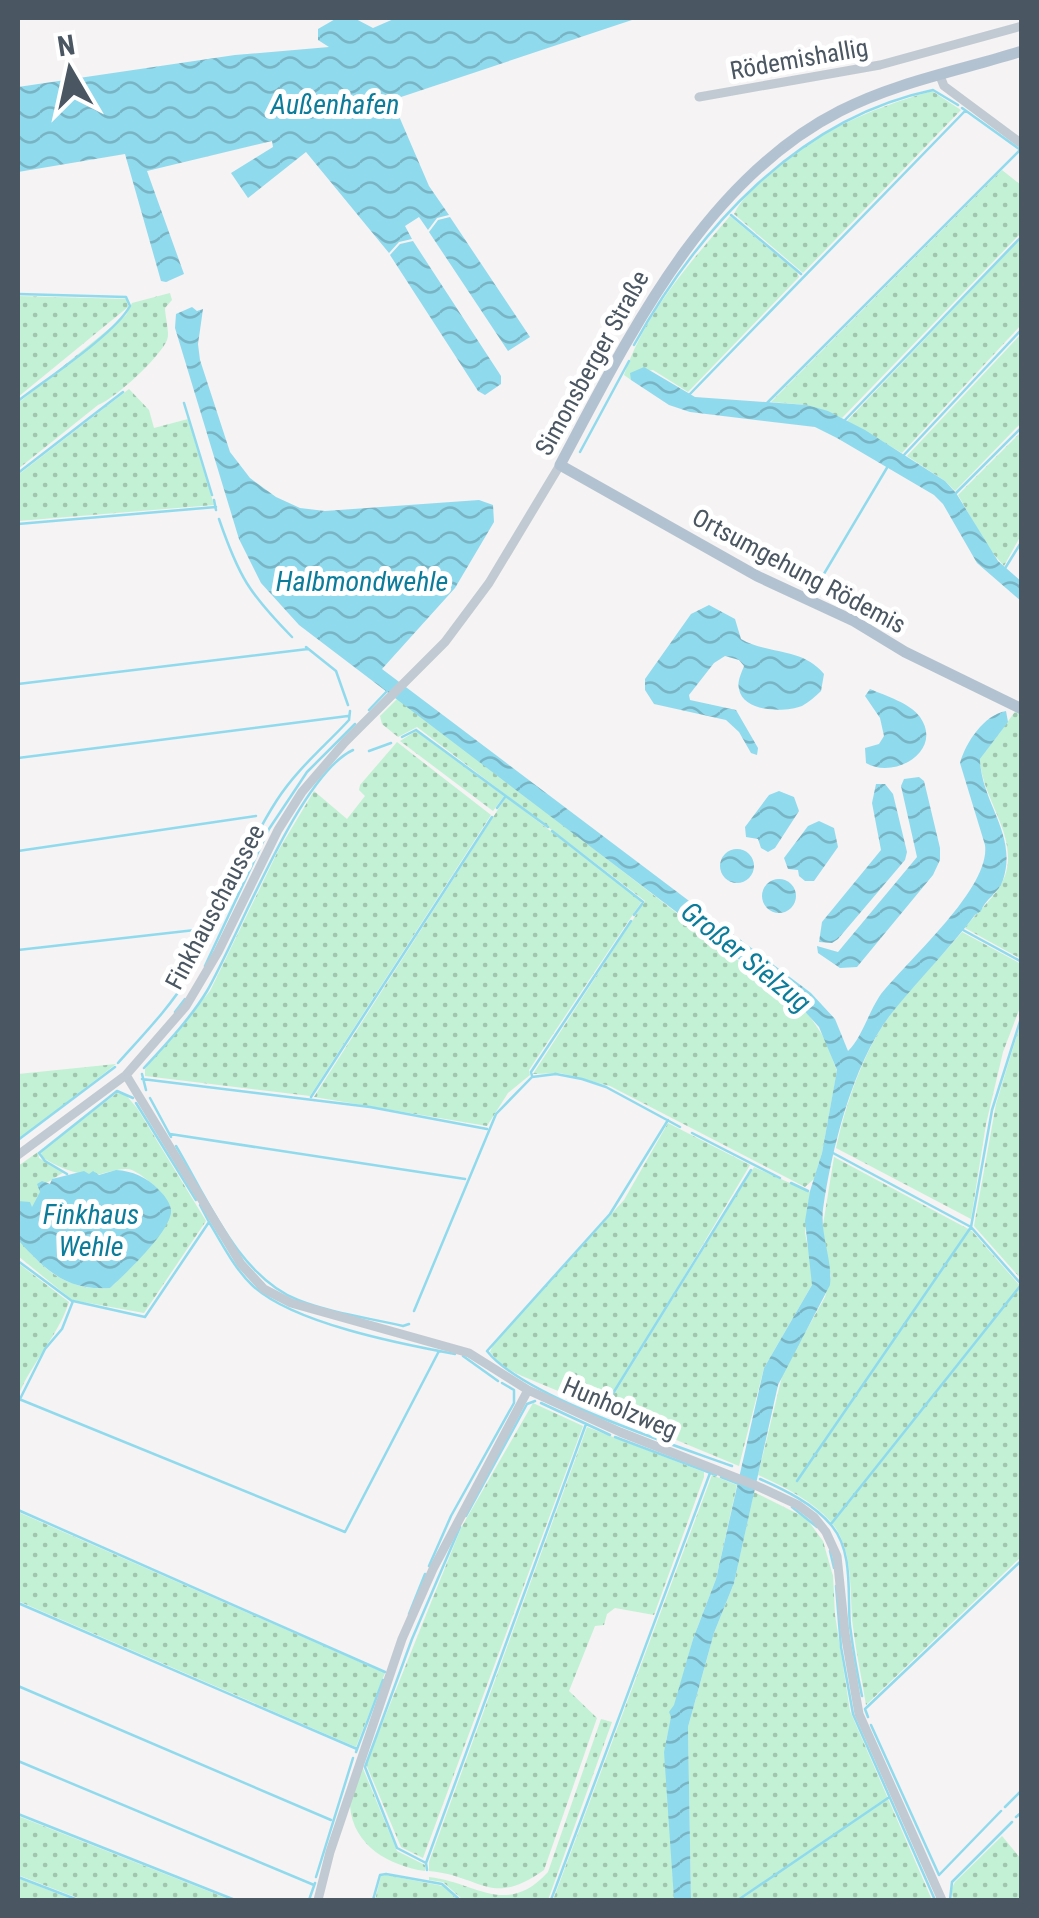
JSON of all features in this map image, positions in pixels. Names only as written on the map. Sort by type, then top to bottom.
[{"type":"main road","name":"Simonsberger Straße","points":[[560,465],[663,280],[751,174],[784,144],[844,108],[1022,50]]},
{"type":"main road","name":"Ortsumgehung Rödemis","points":[[560,465],[757,576],[854,621],[905,652],[1022,709]]},
{"type":"street","name":"Rödemishallig","points":[[699,97],[880,65],[1022,26]]},
{"type":"street","points":[[940,76],[944,86],[1022,144]]},
{"type":"street","name":"Simonsberger Straße","points":[[387,702],[444,642],[490,584],[560,465]]},
{"type":"street","name":"Finkhauschaussee","points":[[18,1155],[126,1075],[162,1035],[204,979],[278,830],[302,792],[345,742],[387,702]]},
{"type":"street","name":"Hunholzweg","points":[[126,1075],[241,1264],[264,1288],[291,1303],[469,1353],[528,1390],[798,1505],[826,1532],[837,1556],[859,1714],[942,1900]]},
{"type":"street","points":[[318,1900],[330,1852],[402,1639],[433,1569],[528,1390]]},
{"type":"green space","points":[[932,91],[961,110],[803,273],[734,214],[764,179],[801,148],[864,115]]},
{"type":"green space","points":[[1002,170],[1021,185],[1021,233],[842,418],[807,405],[771,402]]},
{"type":"green space","points":[[730,216],[799,277],[688,392],[653,370],[631,373],[631,380],[624,375],[656,310]]},
{"type":"green space","points":[[1021,238],[1021,325],[902,453],[847,421]]},
{"type":"green space","points":[[170,293],[172,300],[165,308],[168,337],[156,356],[126,386],[18,469],[18,403],[126,315],[132,303]]},
{"type":"green space","points":[[18,296],[127,299],[128,307],[18,397]]},
{"type":"green space","points":[[1021,334],[1021,423],[955,491],[907,456]]},
{"type":"green space","points":[[129,389],[149,410],[154,428],[188,419],[214,505],[18,521],[18,475]]},
{"type":"green space","points":[[1021,432],[1021,535],[1004,566],[989,549],[958,495]]},
{"type":"green space","points":[[398,698],[809,1015],[825,1039],[837,1071],[822,1153],[814,1179],[805,1187],[610,1086],[560,1073],[533,1074],[645,901],[417,727],[398,737],[382,724],[380,716]]},
{"type":"green space","points":[[1017,709],[1022,711],[1021,959],[965,928],[996,892],[1007,870],[1005,838],[980,759]]},
{"type":"green space","points":[[416,731],[504,796],[493,811],[400,741]]},
{"type":"green space","points":[[397,742],[491,815],[310,1096],[145,1076],[145,1069],[210,991],[278,851],[314,791],[347,819],[365,796],[360,785]]},
{"type":"green space","points":[[506,797],[642,901],[529,1070],[530,1075],[508,1093],[487,1126],[314,1097]]},
{"type":"green space","points":[[962,932],[1021,964],[1021,1005],[1003,1052],[986,1124],[971,1219],[836,1148],[851,1094],[874,1040],[902,1000]]},
{"type":"green space","points":[[1021,1022],[1021,1279],[974,1226],[996,1104]]},
{"type":"green space","points":[[116,1064],[20,1139],[18,1139],[18,1074]]},
{"type":"green space","points":[[117,1093],[125,1094],[137,1108],[206,1221],[144,1313],[72,1300],[18,1256],[18,1227],[27,1249],[54,1274],[85,1287],[110,1288],[152,1245],[171,1208],[148,1180],[129,1169],[94,1175],[78,1173],[42,1157],[41,1152],[51,1143]]},
{"type":"green space","points":[[668,1123],[750,1165],[613,1396],[754,1167],[810,1192],[805,1233],[812,1285],[764,1368],[739,1466],[522,1376],[502,1366],[490,1352],[624,1200]]},
{"type":"green space","points":[[38,1152],[39,1158],[64,1172],[45,1184],[32,1208],[18,1201],[18,1166]]},
{"type":"green space","points":[[834,1157],[972,1231],[1021,1287],[1021,1557],[866,1705],[844,1544],[822,1513],[758,1475],[783,1372],[825,1297],[831,1276],[822,1231]]},
{"type":"green space","points":[[18,1263],[69,1302],[18,1396]]},
{"type":"green space","points":[[533,1403],[583,1426],[423,1858],[401,1847],[366,1764],[461,1528]]},
{"type":"green space","points":[[587,1427],[704,1472],[704,1477],[654,1615],[615,1608],[607,1614],[604,1625],[595,1626],[569,1691],[597,1718],[544,1870],[511,1887],[498,1888],[429,1871],[429,1862]]},
{"type":"green space","points":[[712,1475],[737,1485],[716,1579],[693,1639],[666,1741],[674,1900],[553,1900]]},
{"type":"green space","points":[[754,1492],[806,1518],[823,1541],[833,1576],[850,1711],[932,1900],[691,1900],[688,1727],[714,1633],[734,1583]]},
{"type":"green space","points":[[18,1512],[385,1673],[356,1747],[18,1601]]},
{"type":"green space","points":[[601,1719],[612,1722],[548,1900],[463,1900],[443,1882],[429,1880],[446,1880],[504,1895],[533,1886],[548,1872]]},
{"type":"green space","points":[[362,1766],[397,1851],[425,1865],[425,1871],[387,1859],[358,1832],[350,1801]]},
{"type":"green space","points":[[18,1816],[231,1900],[83,1900],[18,1875]]},
{"type":"green space","points":[[1002,1836],[1021,1859],[1021,1900],[953,1900],[951,1890],[955,1882]]},
{"type":"green space","points":[[381,1876],[443,1886],[458,1900],[375,1900]]},
{"type":"green space","points":[[18,1878],[74,1900],[18,1900]]},
{"type":"water","name":"Außenhafen","points":[[337,18],[354,18],[373,28],[396,18],[638,18],[392,100],[429,186],[449,215],[437,218],[428,230],[419,217],[405,226],[412,239],[399,242],[389,253],[306,152],[248,198],[231,173],[273,147],[272,141],[147,171],[184,274],[166,282],[161,281],[125,154],[18,172],[18,87],[235,55],[329,47],[318,40],[318,29]]},
{"type":"water","points":[[450,217],[530,337],[508,351],[429,232],[438,220]]},
{"type":"water","points":[[413,241],[501,376],[501,384],[485,395],[478,391],[390,255],[400,244]]},
{"type":"water","points":[[192,307],[197,311],[203,309],[200,360],[230,452],[250,478],[276,497],[300,508],[325,511],[479,500],[493,505],[494,522],[455,588],[382,669],[811,993],[835,1019],[848,1051],[879,997],[944,924],[975,882],[985,845],[960,763],[977,731],[990,718],[1006,711],[1008,722],[980,759],[1006,848],[1003,880],[881,1029],[857,1077],[839,1131],[823,1209],[830,1285],[778,1385],[734,1583],[714,1633],[688,1727],[691,1900],[674,1900],[664,1752],[669,1712],[716,1579],[764,1368],[812,1285],[805,1221],[837,1070],[819,1027],[800,1006],[299,625],[261,583],[239,539],[175,328],[176,314]]},
{"type":"water","points":[[644,367],[695,397],[807,405],[865,430],[945,481],[956,493],[998,561],[1021,581],[1021,601],[977,563],[934,495],[815,427],[690,412],[669,405],[631,380],[630,373]]},
{"type":"water","points":[[709,605],[735,619],[741,639],[806,659],[824,674],[821,691],[810,701],[775,710],[756,706],[742,697],[739,684],[744,666],[739,660],[725,656],[714,663],[689,695],[690,700],[736,710],[758,748],[757,755],[751,753],[739,732],[726,720],[654,704],[645,690],[645,679],[691,614]]},
{"type":"water","points":[[870,689],[910,708],[926,729],[921,751],[902,765],[890,768],[866,763],[865,748],[879,744],[884,736],[880,718],[865,696]]},
{"type":"water","points":[[919,777],[924,781],[940,860],[933,875],[857,967],[840,968],[818,953],[817,946],[838,952],[917,857],[901,786],[904,779]]},
{"type":"water","points":[[876,784],[885,784],[893,794],[907,852],[905,860],[838,939],[832,943],[819,942],[822,922],[881,850],[872,803]]},
{"type":"water","points":[[779,791],[794,797],[799,811],[775,848],[768,852],[761,848],[758,839],[746,837],[745,827],[769,795]]},
{"type":"water","points":[[819,821],[834,828],[838,847],[814,881],[805,881],[798,870],[788,869],[784,858],[808,826]]},
{"type":"water","points":[[737,849],[749,854],[754,866],[749,878],[737,883],[725,878],[720,866],[725,854]]},
{"type":"water","points":[[779,879],[791,884],[796,896],[791,908],[779,913],[767,908],[762,896],[767,884]]},
{"type":"water","name":"Finkhaus Wehle","points":[[116,1170],[139,1176],[164,1196],[171,1209],[165,1228],[110,1288],[81,1286],[58,1277],[19,1241],[18,1201],[30,1202],[32,1207],[40,1192],[37,1184],[42,1181],[50,1184],[52,1179],[84,1171],[99,1175]]},
{"type":"waterway","points":[[634,345],[689,260],[721,221],[796,152],[838,125],[884,104],[933,90],[958,105]]},
{"type":"waterway","points":[[962,108],[1022,151]]},
{"type":"waterway","points":[[688,396],[965,111]]},
{"type":"waterway","points":[[767,403],[1020,150]]},
{"type":"waterway","points":[[731,215],[801,274]]},
{"type":"waterway","points":[[843,422],[1022,236]]},
{"type":"waterway","points":[[18,294],[126,297],[130,306],[95,343],[18,401]]},
{"type":"waterway","points":[[903,456],[1022,329]]},
{"type":"waterway","points":[[580,452],[629,361]]},
{"type":"waterway","points":[[18,473],[123,392]]},
{"type":"waterway","points":[[184,403],[212,495]]},
{"type":"waterway","points":[[956,493],[1022,427]]},
{"type":"waterway","points":[[812,594],[888,466]]},
{"type":"waterway","points":[[214,500],[216,510]]},
{"type":"waterway","points":[[18,524],[216,507]]},
{"type":"waterway","points":[[219,519],[247,583],[292,637]]},
{"type":"waterway","points":[[1004,570],[1022,541]]},
{"type":"waterway","points":[[306,647],[336,671],[348,705]]},
{"type":"waterway","points":[[18,684],[308,649]]},
{"type":"waterway","points":[[369,710],[389,689]]},
{"type":"waterway","points":[[118,1063],[191,973],[277,800],[349,720],[350,711]]},
{"type":"waterway","points":[[18,758],[348,716]]},
{"type":"waterway","points":[[205,966],[269,829],[307,772],[355,724]]},
{"type":"waterway","points":[[416,730],[548,827]]},
{"type":"waterway","points":[[402,737],[416,730]]},
{"type":"waterway","points":[[369,751],[391,743]]},
{"type":"waterway","points":[[144,1068],[207,991],[272,859],[312,790],[333,765],[353,750]]},
{"type":"waterway","points":[[497,808],[505,797]]},
{"type":"waterway","points":[[18,851],[256,816]]},
{"type":"waterway","points":[[311,1097],[492,817]]},
{"type":"waterway","points":[[552,831],[643,902]]},
{"type":"waterway","points":[[634,915],[642,904]]},
{"type":"waterway","points":[[532,1076],[631,921]]},
{"type":"waterway","points":[[18,950],[204,929]]},
{"type":"waterway","points":[[963,930],[1022,962]]},
{"type":"waterway","points":[[175,1012],[185,999]]},
{"type":"waterway","points":[[797,1481],[971,1227],[992,1110],[1022,1015]]},
{"type":"waterway","points":[[18,1140],[115,1067]]},
{"type":"waterway","points":[[142,1074],[146,1090]]},
{"type":"waterway","points":[[414,1311],[496,1114],[532,1077],[556,1074],[606,1087],[680,1127]]},
{"type":"waterway","points":[[142,1079],[370,1107],[487,1129]]},
{"type":"waterway","points":[[67,1174],[39,1153],[117,1091],[133,1098]]},
{"type":"waterway","points":[[150,1098],[171,1137]]},
{"type":"waterway","points":[[136,1103],[196,1200]]},
{"type":"waterway","points":[[668,1120],[610,1214],[487,1351],[505,1368],[565,1402],[732,1466]]},
{"type":"waterway","points":[[692,1133],[780,1178]]},
{"type":"waterway","points":[[170,1134],[465,1179]]},
{"type":"waterway","points":[[176,1146],[226,1234],[258,1274],[277,1289],[324,1308],[403,1326],[409,1324]]},
{"type":"waterway","points":[[833,1153],[971,1227],[1021,1284]]},
{"type":"waterway","points":[[612,1395],[751,1170]]},
{"type":"waterway","points":[[791,1183],[808,1191]]},
{"type":"waterway","points":[[18,1403],[45,1349],[62,1329],[73,1301],[145,1317],[209,1222],[200,1205]]},
{"type":"waterway","points":[[209,1222],[240,1271],[270,1298],[348,1330],[455,1354]]},
{"type":"waterway","points":[[18,1261],[72,1301]]},
{"type":"waterway","points":[[831,1524],[1021,1285]]},
{"type":"waterway","points":[[19,1399],[345,1532],[439,1351]]},
{"type":"waterway","points":[[463,1356],[498,1381]]},
{"type":"waterway","points":[[429,1566],[451,1516],[514,1403],[514,1390],[502,1383]]},
{"type":"waterway","points":[[466,1516],[527,1404],[535,1401]]},
{"type":"waterway","points":[[541,1403],[610,1435]]},
{"type":"waterway","points":[[427,1870],[426,1863],[586,1424]]},
{"type":"waterway","points":[[615,1437],[716,1475]]},
{"type":"waterway","points":[[551,1900],[710,1473]]},
{"type":"waterway","points":[[721,1477],[739,1484]]},
{"type":"waterway","points":[[760,1479],[808,1504],[839,1537],[847,1561],[850,1626],[862,1696]]},
{"type":"waterway","points":[[792,1507],[817,1527]]},
{"type":"waterway","points":[[18,1510],[385,1672]]},
{"type":"waterway","points":[[426,1863],[397,1848],[365,1767],[412,1639],[460,1527]]},
{"type":"waterway","points":[[830,1551],[834,1568]]},
{"type":"waterway","points":[[868,1717],[865,1709],[1022,1560]]},
{"type":"waterway","points":[[409,1614],[425,1574]]},
{"type":"waterway","points":[[836,1586],[841,1647],[853,1714],[935,1900]]},
{"type":"waterway","points":[[18,1603],[357,1749]]},
{"type":"waterway","points":[[356,1752],[383,1680]]},
{"type":"waterway","points":[[18,1686],[331,1820]]},
{"type":"waterway","points":[[871,1725],[939,1875],[1001,1811]]},
{"type":"waterway","points":[[316,1877],[353,1758]]},
{"type":"waterway","points":[[18,1761],[314,1885]]},
{"type":"waterway","points":[[1005,1807],[1022,1790]]},
{"type":"waterway","points":[[738,1900],[888,1798]]},
{"type":"waterway","points":[[1016,1817],[1022,1812]]},
{"type":"waterway","points":[[18,1814],[235,1900]]},
{"type":"waterway","points":[[950,1900],[952,1882],[1012,1822]]},
{"type":"waterway","points":[[373,1900],[380,1875],[386,1874],[442,1884],[460,1900]]},
{"type":"waterway","points":[[18,1877],[78,1900]]},
{"type":"waterway","points":[[309,1900],[315,1883]]},
{"type":"water label","name":"Halbmondwehle","points":[[362,581]]},
{"type":"water label","name":"Großer Sielzug","points":[[746,957]]}]
